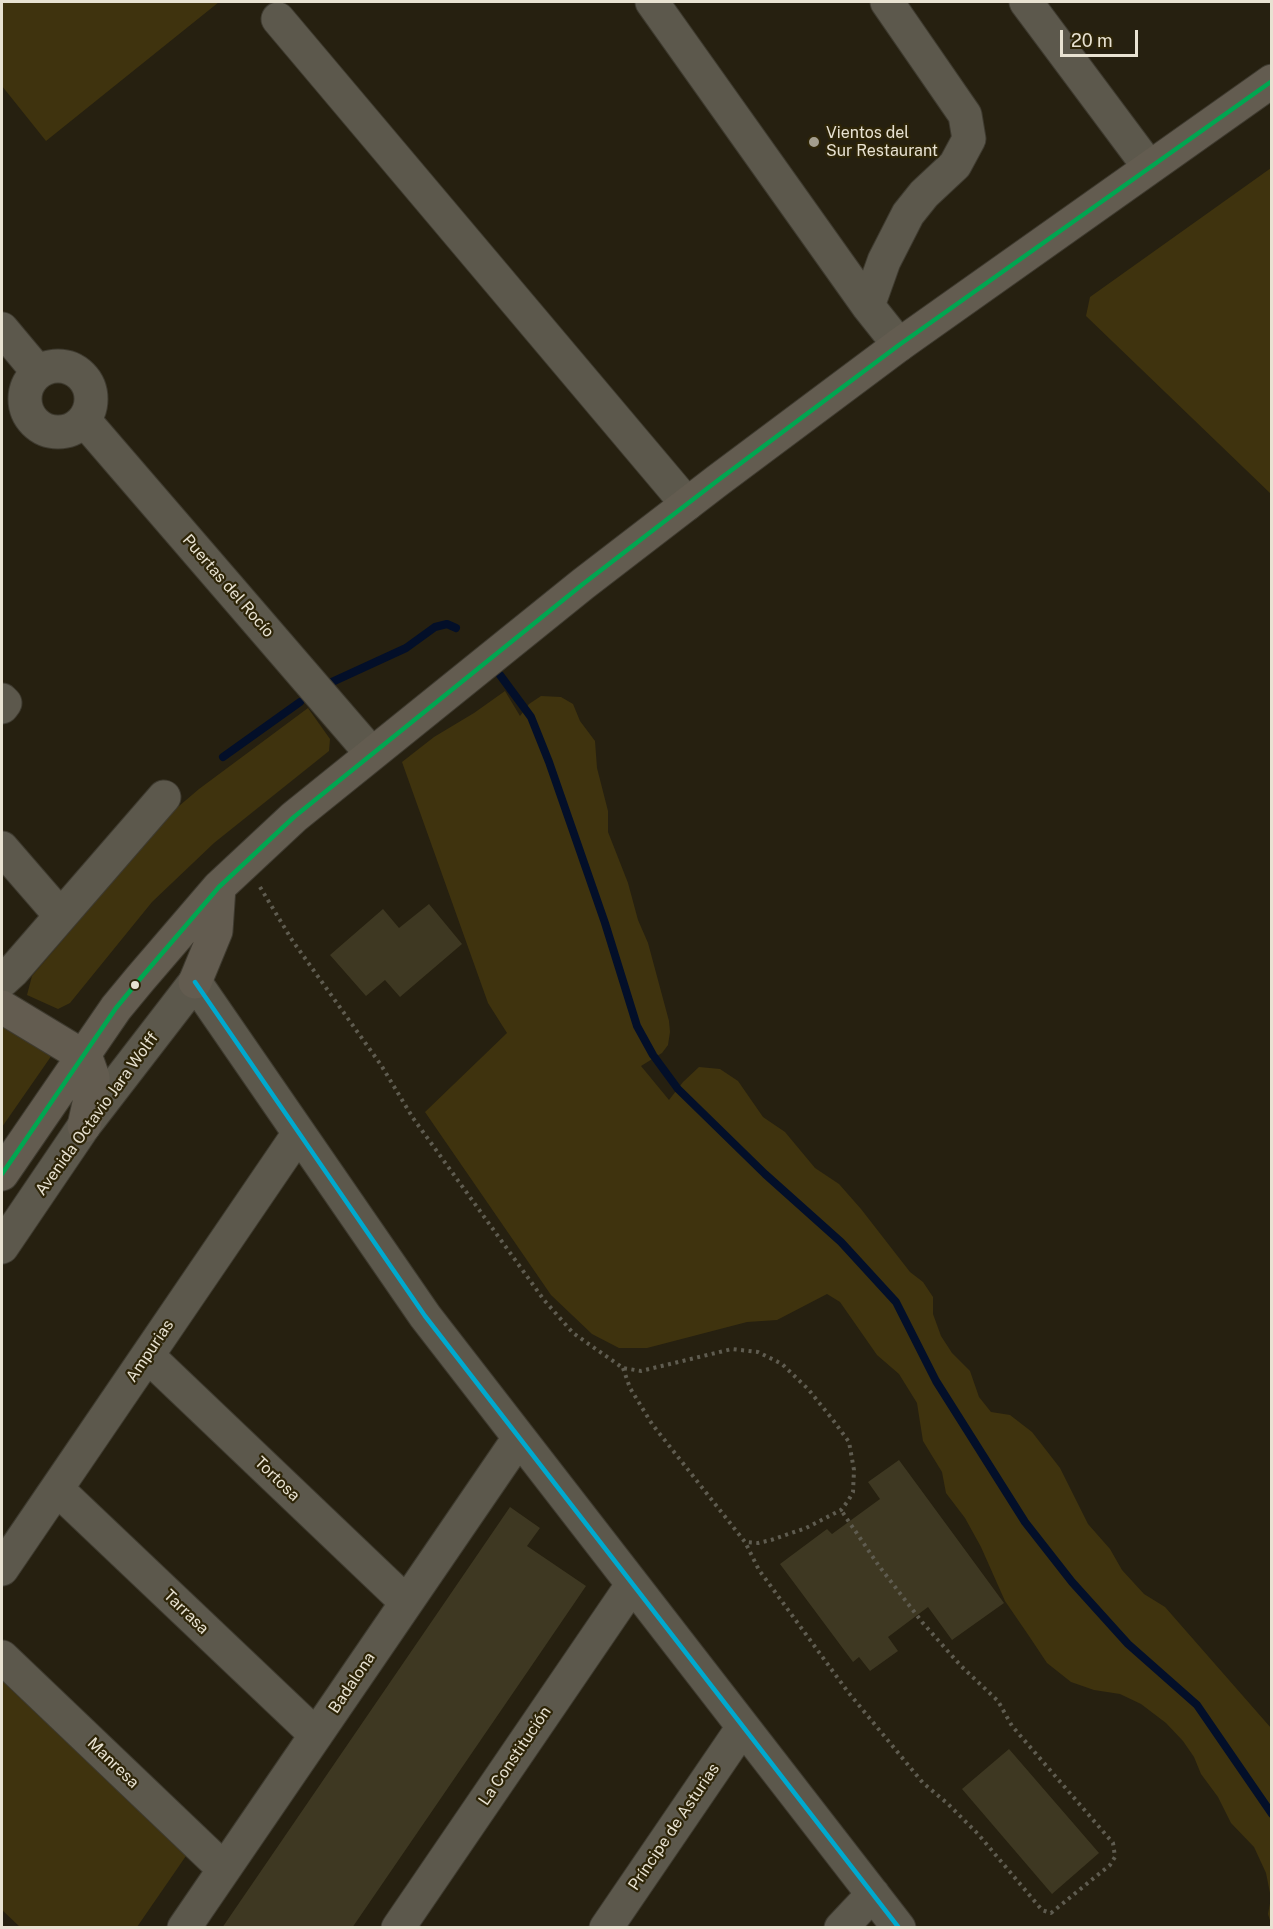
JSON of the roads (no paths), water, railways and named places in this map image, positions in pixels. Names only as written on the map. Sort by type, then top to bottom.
[{"type":"main road","points":[[2,1174],[122,1001],[219,887],[294,817],[583,584],[687,504],[899,345],[1272,81]]},
{"type":"main road","points":[[195,982],[216,931],[219,887]]},
{"type":"main road","points":[[2,1007],[83,1056],[91,1068],[93,1077],[84,1126]]},
{"type":"street","points":[[652,2],[868,306],[899,345]]},
{"type":"street","points":[[868,306],[884,261],[908,214],[924,194],[955,165],[969,139],[965,115],[887,2]]},
{"type":"street","points":[[1026,2],[1149,167]]},
{"type":"street","points":[[278,19],[687,504]]},
{"type":"street","points":[[2,329],[38,372]]},
{"type":"street","points":[[54,366],[71,369],[84,380],[88,387],[90,404],[84,420],[65,432],[43,429],[33,423],[24,402],[30,381],[38,372],[54,366]]},
{"type":"street","name":"Puertas del Rocío","points":[[84,420],[371,753]]},
{"type":"street","points":[[2,700],[4,703],[2,707]]},
{"type":"street","points":[[2,981],[164,798]]},
{"type":"street","points":[[2,848],[60,915]]},
{"type":"street","points":[[195,982],[425,1316],[899,1928]]},
{"type":"street","name":"Avenida Octavio Jara Wolff","points":[[2,1247],[84,1126],[195,982]]},
{"type":"street","name":"Ampurias","points":[[2,1569],[299,1133]]},
{"type":"street","name":"Tortosa","points":[[148,1356],[406,1602]]},
{"type":"street","name":"Badalona","points":[[184,1928],[519,1438]]},
{"type":"street","name":"Tarrasa","points":[[57,1489],[316,1735]]},
{"type":"street","name":"La Constitución","points":[[398,1928],[632,1585]]},
{"type":"street","name":"Manresa","points":[[2,1657],[225,1869]]},
{"type":"street","name":"Príncipe de Asturias","points":[[606,1928],[743,1727]]},
{"type":"street","points":[[841,1928],[873,1894]]},
{"type":"waterway","points":[[332,682],[406,648],[435,627],[447,624],[456,628]]},
{"type":"waterway","points":[[500,675],[531,717],[605,923],[637,1026],[653,1055],[678,1089],[765,1174],[841,1242],[896,1302],[936,1381],[1025,1522],[1072,1582],[1128,1644],[1197,1705],[1272,1814]]},
{"type":"waterway","points":[[223,757],[300,702]]},
{"type":"place","name":"Vientos del Sur Restaurant","points":[[814,142]]}]
